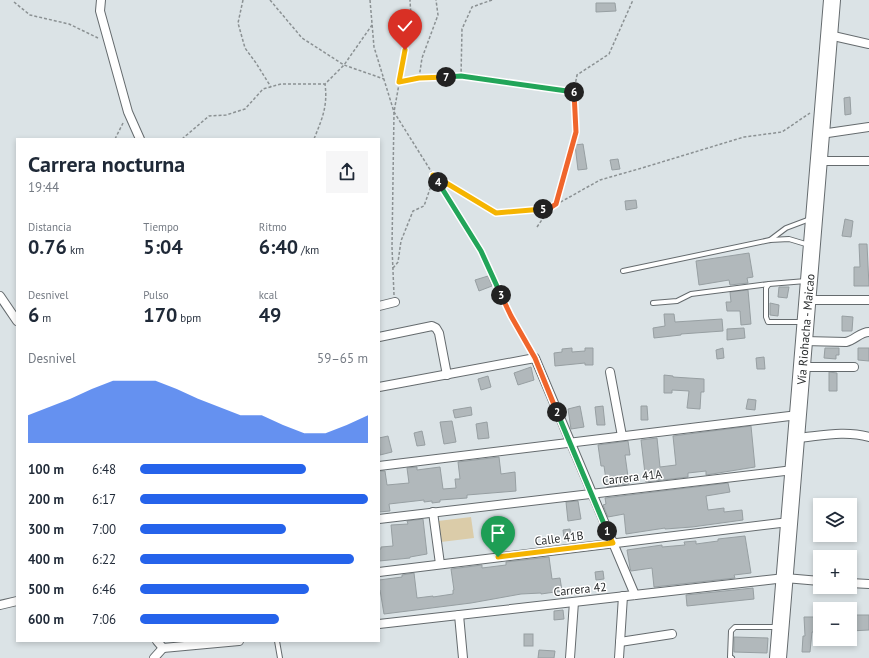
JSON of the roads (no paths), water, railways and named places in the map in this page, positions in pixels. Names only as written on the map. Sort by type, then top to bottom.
[{"type":"highway","name":"Vía Riohacha - Maicao","points":[[778,658],[832,0]]},
{"type":"street","points":[[101,0],[100,11],[128,112],[140,138]]},
{"type":"street","points":[[829,35],[869,44]]},
{"type":"street","points":[[821,134],[869,127]]},
{"type":"street","points":[[819,161],[869,161]]},
{"type":"street","points":[[0,296],[16,320]]},
{"type":"street","points":[[807,300],[869,300]]},
{"type":"street","points":[[380,306],[395,302]]},
{"type":"street","points":[[380,337],[432,326],[436,328],[439,333],[447,375]]},
{"type":"street","points":[[804,341],[846,342],[862,333],[869,332]]},
{"type":"street","points":[[380,388],[535,358],[635,595]]},
{"type":"street","points":[[802,366],[854,367]]},
{"type":"street","points":[[610,372],[622,436]]},
{"type":"street","points":[[380,466],[798,415]]},
{"type":"street","points":[[796,438],[854,433],[869,439]]},
{"type":"street","name":"Carrera 41A","points":[[380,519],[793,470]]},
{"type":"street","points":[[433,512],[440,564]]},
{"type":"street","name":"Calle 41B","points":[[380,572],[789,522]]},
{"type":"street","name":"Carrera 42","points":[[380,624],[785,578],[813,581]]},
{"type":"street","points":[[857,583],[869,584]]},
{"type":"street","points":[[619,658],[623,596]]},
{"type":"street","points":[[0,605],[16,601]]},
{"type":"street","points":[[570,658],[574,602]]},
{"type":"street","points":[[459,615],[463,658]]},
{"type":"street","points":[[620,642],[672,634]]},
{"type":"street","points":[[158,642],[164,648]]},
{"type":"street","points":[[154,658],[164,648],[228,642]]},
{"type":"lane","points":[[770,240],[796,224],[814,218]]},
{"type":"lane","points":[[623,271],[770,240],[789,239],[812,245]]},
{"type":"lane","points":[[653,303],[677,300],[690,294],[769,284],[809,281]]},
{"type":"lane","points":[[769,284],[766,288],[766,317],[768,322],[806,322]]},
{"type":"lane","points":[[732,658],[730,656],[731,631],[735,627],[780,627]]},
{"type":"lane","points":[[277,642],[280,658]]}]
